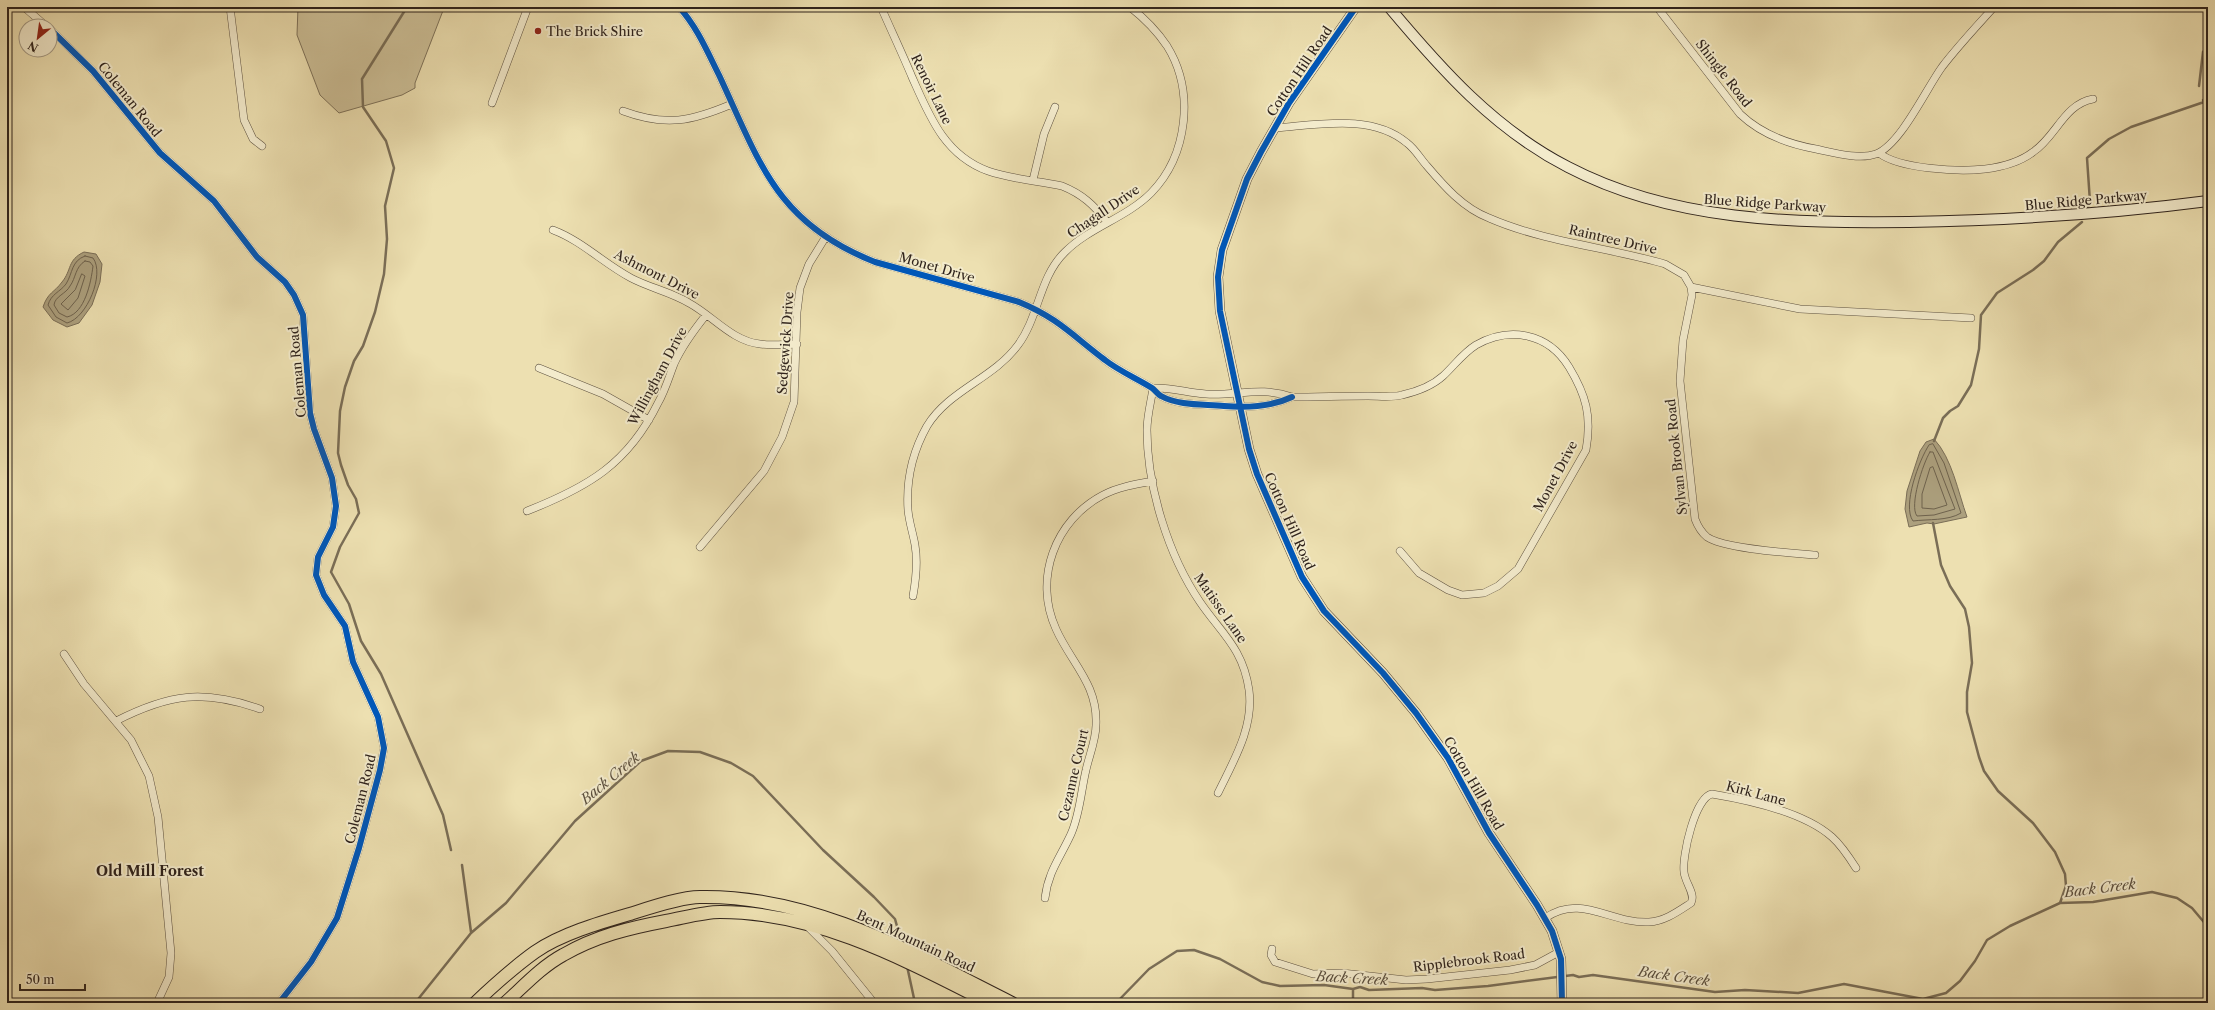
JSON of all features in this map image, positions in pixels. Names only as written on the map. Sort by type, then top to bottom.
[{"type":"main road","name":"Blue Ridge Parkway","points":[[1389,7],[1450,77],[1481,107],[1514,134],[1559,163],[1594,180],[1665,204],[1714,214],[1802,220],[1864,222],[2028,218],[2096,214],[2208,201]]},
{"type":"main road","name":"Bent Mountain Road","points":[[474,1003],[535,952],[588,926],[654,907],[699,897],[765,901],[840,921],[897,945],[1012,1003]]},
{"type":"main road","name":"Bent Mountain Road","points":[[505,1003],[548,965],[562,955],[599,937],[654,923],[718,912],[772,915],[804,923],[843,936],[897,956],[990,1003]]},
{"type":"street","points":[[24,7],[37,18]]},
{"type":"street","points":[[230,7],[244,120],[253,139],[262,146]]},
{"type":"street","points":[[492,103],[528,7]]},
{"type":"street","name":"Monet Drive","points":[[678,7],[702,39],[758,161],[777,191],[795,212],[825,238],[875,262],[1019,302],[1036,309],[1073,332],[1105,360],[1153,388],[1160,396],[1186,403],[1241,407],[1278,404],[1292,397]]},
{"type":"street","name":"Renoir Lane","points":[[881,7],[930,116],[943,138],[958,153],[974,165],[999,174],[1033,180],[1074,190],[1095,206],[1107,222]]},
{"type":"street","name":"Chagall Drive","points":[[913,596],[916,563],[908,510],[910,474],[920,442],[937,412],[951,399],[987,375],[1010,356],[1019,344],[1036,309],[1047,278],[1063,254],[1091,232],[1136,205],[1161,181],[1177,150],[1184,120],[1184,92],[1174,59],[1157,32],[1130,7]]},
{"type":"street","name":"Cotton Hill Road","points":[[1356,7],[1320,57],[1275,128],[1261,152],[1239,201],[1220,263],[1218,293],[1220,311],[1249,449],[1259,480],[1312,595],[1334,624],[1383,673],[1433,735],[1489,833],[1545,918],[1559,952],[1562,968],[1562,1003]]},
{"type":"street","name":"Shingle Road","points":[[1657,7],[1740,114],[1755,126],[1783,140],[1808,148],[1862,156],[1879,153]]},
{"type":"street","points":[[1994,7],[1960,44],[1941,69],[1901,131],[1886,148],[1879,153],[1890,160],[1924,167],[1970,170],[1999,167],[2014,162],[2034,152],[2046,141],[2073,108],[2093,99]]},
{"type":"street","name":"Coleman Road","points":[[58,37],[93,70],[160,153],[214,201],[257,257],[285,282],[294,295],[303,315],[310,413],[314,429],[332,478],[336,506],[333,527],[318,557],[316,575],[324,595],[345,626],[353,662],[378,717],[384,748],[380,770],[361,841],[337,918],[311,962],[279,1003]]},
{"type":"street","points":[[623,111],[653,120],[682,121],[732,104]]},
{"type":"street","points":[[1033,180],[1044,134],[1055,107]]},
{"type":"street","name":"Raintree Drive","points":[[1275,128],[1335,123],[1363,125],[1387,130],[1408,143],[1457,198],[1475,211],[1509,225],[1665,264],[1684,275],[1691,286]]},
{"type":"street","name":"Ashmont Drive","points":[[553,230],[572,237],[614,269],[632,279],[679,297],[733,334],[760,344],[797,344]]},
{"type":"street","name":"Sedgewick Drive","points":[[700,547],[764,471],[782,437],[794,402],[797,312],[803,279],[811,259],[825,238]]},
{"type":"street","points":[[1691,286],[1800,309],[1971,318]]},
{"type":"street","name":"Sylvan Brook Road","points":[[1691,286],[1692,295],[1680,363],[1680,381],[1695,519],[1698,528],[1708,538],[1717,542],[1751,548],[1815,555]]},
{"type":"street","name":"Willingham Drive","points":[[527,511],[576,490],[592,480],[622,455],[649,420],[681,349],[706,315]]},
{"type":"street","name":"Monet Drive","points":[[1153,388],[1164,388],[1206,394],[1277,392],[1292,397],[1400,396],[1426,387],[1441,378],[1475,346],[1504,336],[1523,334],[1542,341],[1557,352],[1579,384],[1587,407],[1590,430],[1586,450],[1518,569],[1498,586],[1484,593],[1462,595],[1431,582],[1419,573],[1400,551]]},
{"type":"street","points":[[539,368],[603,394],[649,420]]},
{"type":"street","name":"Matisse Lane","points":[[1153,388],[1147,430],[1153,481],[1163,520],[1178,565],[1200,603],[1233,644],[1246,676],[1250,706],[1247,724],[1242,742],[1218,793]]},
{"type":"street","name":"Cezanne Court","points":[[1045,898],[1050,872],[1075,823],[1096,726],[1093,703],[1086,680],[1064,645],[1051,617],[1046,589],[1050,559],[1062,532],[1082,509],[1093,500],[1118,489],[1153,481]]},
{"type":"street","points":[[64,654],[84,684],[131,740],[145,764],[158,817],[172,953],[169,977],[157,1003]]},
{"type":"street","points":[[116,721],[152,704],[185,696],[224,698],[260,708]]},
{"type":"street","name":"Kirk Lane","points":[[1545,918],[1556,911],[1576,907],[1622,919],[1649,922],[1669,917],[1691,903],[1693,896],[1684,873],[1686,848],[1700,806],[1704,798],[1712,794],[1761,804],[1814,824],[1836,840],[1856,868]]},
{"type":"street","points":[[804,923],[832,951],[874,1003]]},
{"type":"street","name":"Ripplebrook Road","points":[[1272,949],[1271,955],[1275,962],[1308,973],[1342,972],[1406,980],[1510,970],[1534,965],[1559,952]]},
{"type":"shaded area","points":[[298,7],[446,7],[444,8],[415,83],[415,88],[402,95],[339,113],[320,95],[297,35]]},
{"type":"water","points":[[84,252],[96,254],[102,264],[100,282],[92,305],[79,323],[67,327],[53,320],[43,307],[49,295],[65,278],[72,262]]},
{"type":"water","points":[[1934,439],[1950,465],[1967,517],[1934,524],[1927,523],[1909,527],[1905,509],[1907,491],[1920,451],[1926,442]]},
{"type":"waterway","points":[[407,7],[362,79],[363,107],[386,141],[394,168],[385,206],[387,239],[384,274],[375,312],[363,346],[354,361],[345,387],[340,411],[338,453],[348,485],[356,499],[359,513],[340,547],[331,572],[349,604],[361,641],[381,674],[443,815],[451,850]]},
{"type":"waterway","points":[[2199,86],[2203,52],[2208,47]]},
{"type":"waterway","points":[[2088,207],[2090,202],[2087,158],[2109,139],[2131,127],[2204,102],[2203,100]]},
{"type":"waterway","points":[[1934,441],[1943,418],[1958,406],[1971,385],[1979,349],[1981,315],[1997,293],[2033,270],[2044,261],[2058,242],[2082,222]]},
{"type":"waterway","points":[[1933,523],[1941,565],[1950,586],[1965,609],[1969,627],[1972,663],[1967,692],[1967,712],[1979,757],[1984,771],[1998,791],[2033,823],[2055,852],[2065,874],[2066,886],[2060,903]]},
{"type":"waterway","name":"Back Creek","points":[[415,1003],[471,933],[506,903],[575,821],[641,761],[668,751],[700,752],[731,763],[753,776],[823,850],[874,897],[895,919],[902,944]]},
{"type":"waterway","points":[[462,865],[471,932]]},
{"type":"waterway","name":"Back Creek","points":[[1116,1003],[1149,969],[1177,951],[1194,950],[1220,959],[1262,982],[1280,986],[1324,985],[1353,989],[1360,987],[1369,990],[1422,988],[1435,990],[1488,986],[1573,975],[1579,977],[1593,975],[1715,992],[1745,990],[1798,993],[1844,984],[1923,999],[1946,993],[1960,981],[1975,961],[1987,940],[2010,926],[2060,903],[2093,902],[2152,892],[2177,898],[2192,908],[2208,927]]},
{"type":"waterway","name":"Back Creek","points":[[907,966],[915,1003]]},
{"type":"waterway","points":[[1353,989],[1353,1003]]},
{"type":"cycle path","points":[[679,7],[701,40],[760,163],[775,187],[793,209],[815,229],[842,246],[875,262],[1019,302],[1033,308],[1065,328],[1110,364],[1152,388],[1160,395],[1176,402],[1241,407],[1267,405],[1292,397]]},
{"type":"cycle path","points":[[1356,7],[1289,103],[1247,179],[1222,250],[1218,277],[1220,311],[1249,449],[1257,474],[1302,577],[1324,611],[1383,673],[1416,713],[1448,758],[1489,833],[1537,905],[1552,931],[1561,959],[1562,1003]]},
{"type":"cycle path","points":[[58,37],[93,71],[160,153],[214,201],[257,257],[285,282],[294,295],[303,315],[310,413],[314,429],[332,478],[336,506],[333,527],[318,557],[316,575],[324,595],[345,626],[353,662],[378,717],[384,748],[380,770],[359,848],[337,918],[311,962],[279,1003]]},
{"type":"place","name":"The Brick Shire","points":[[538,31]]},
{"type":"district","name":"Old Mill Forest","points":[[150,871]]}]
